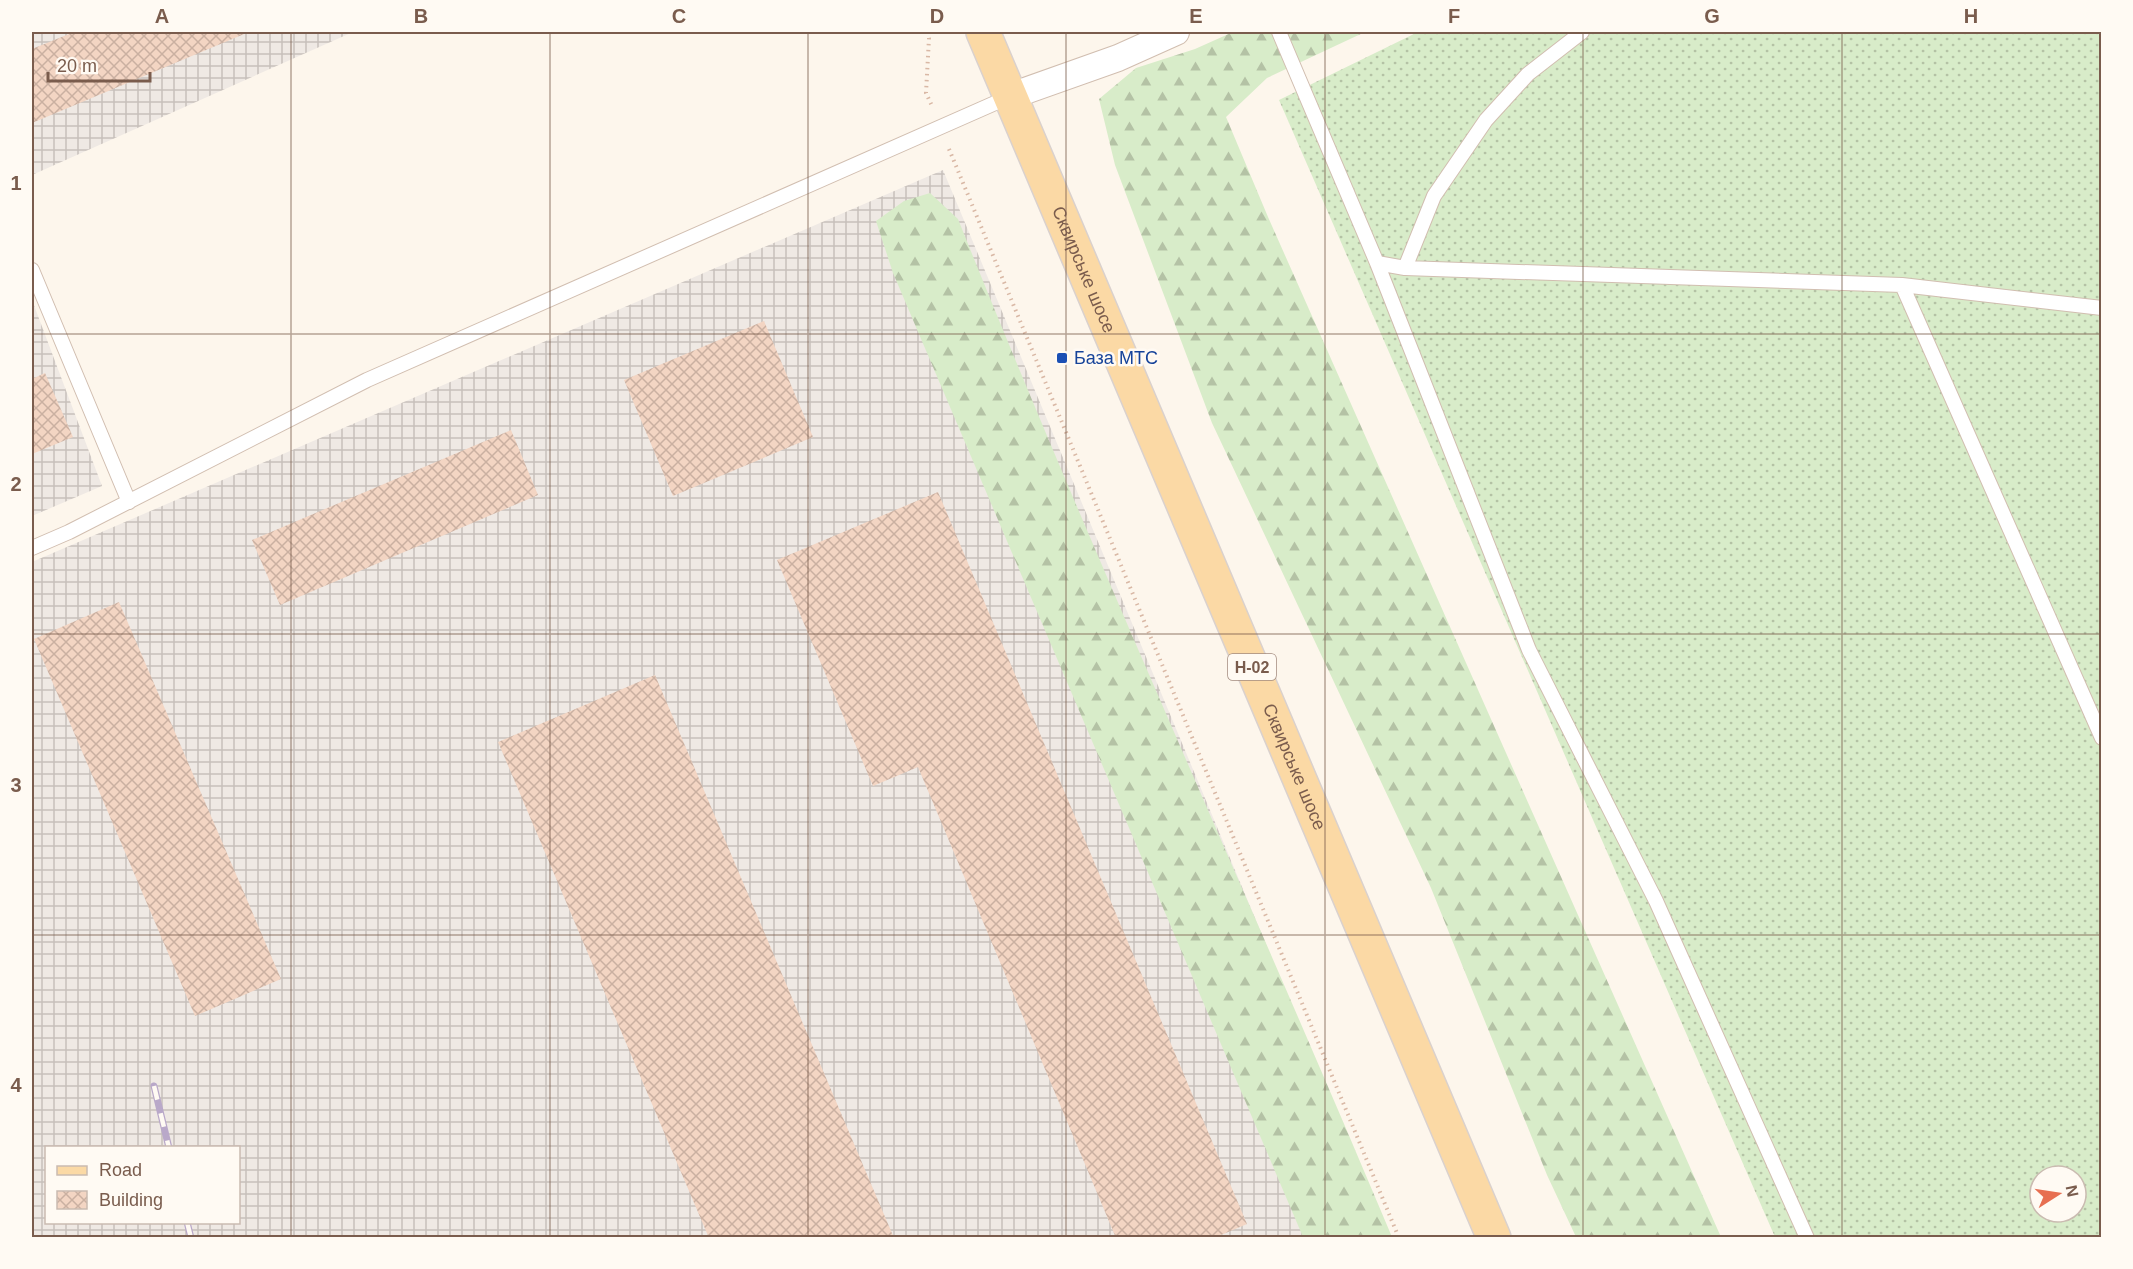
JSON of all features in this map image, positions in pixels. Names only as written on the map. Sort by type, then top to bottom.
[{"type":"main road","name":"Н-02","points":[[983,32],[1011,96]]},
{"type":"main road","name":"Сквирське шосе","points":[[1011,96],[1494,1238]]},
{"type":"street","points":[[1011,96],[1118,58],[1176,32]]},
{"type":"lane","points":[[1279,32],[1377,263],[1528,650],[1656,901],[1807,1238]]},
{"type":"lane","points":[[1405,268],[1434,196],[1486,120],[1528,74],[1582,32]]},
{"type":"lane","points":[[32,548],[129,502],[367,380],[1011,96]]},
{"type":"lane","points":[[1377,263],[1405,268],[1902,285],[2102,308]]},
{"type":"lane","points":[[32,270],[129,502]]},
{"type":"lane","points":[[1902,285],[2102,738]]},
{"type":"path","points":[[928,32],[926,93],[1399,1238]]},
{"type":"shaded area","points":[[32,32],[353,32],[32,175]]},
{"type":"shaded area","points":[[943,170],[1388,1237],[32,1237],[32,562]]},
{"type":"shaded area","points":[[32,300],[102,486],[32,516]]},
{"type":"green space","points":[[1233,32],[1365,32],[1267,78],[1226,117],[1268,217],[1721,1237],[1576,1237],[1547,1175],[1431,888],[1212,423],[1115,165],[1099,99],[1136,68],[1195,49]]},
{"type":"green space","points":[[1418,32],[2101,32],[2101,1237],[1775,1237],[1279,100]]},
{"type":"green space","points":[[930,193],[958,219],[1118,602],[1392,1237],[1303,1237],[893,273],[876,221],[904,201]]},
{"type":"building","points":[[74,32],[249,32],[32,123],[32,49]]},
{"type":"building","points":[[764,321],[813,437],[673,496],[624,380]]},
{"type":"building","points":[[45,373],[73,437],[32,454],[32,379]]},
{"type":"building","points":[[511,430],[538,495],[280,605],[252,540]]},
{"type":"building","points":[[938,492],[1247,1224],[1214,1238],[1116,1238],[918,767],[873,786],[777,560]]},
{"type":"building","points":[[119,602],[281,979],[195,1016],[34,639]]},
{"type":"building","points":[[655,675],[894,1238],[709,1238],[498,742]]},
{"type":"railway","points":[[154,1086],[169,1146]]},
{"type":"railway","points":[[188,1224],[191,1238]]},
{"type":"place","name":"База МТС","points":[[1062,358]]}]
